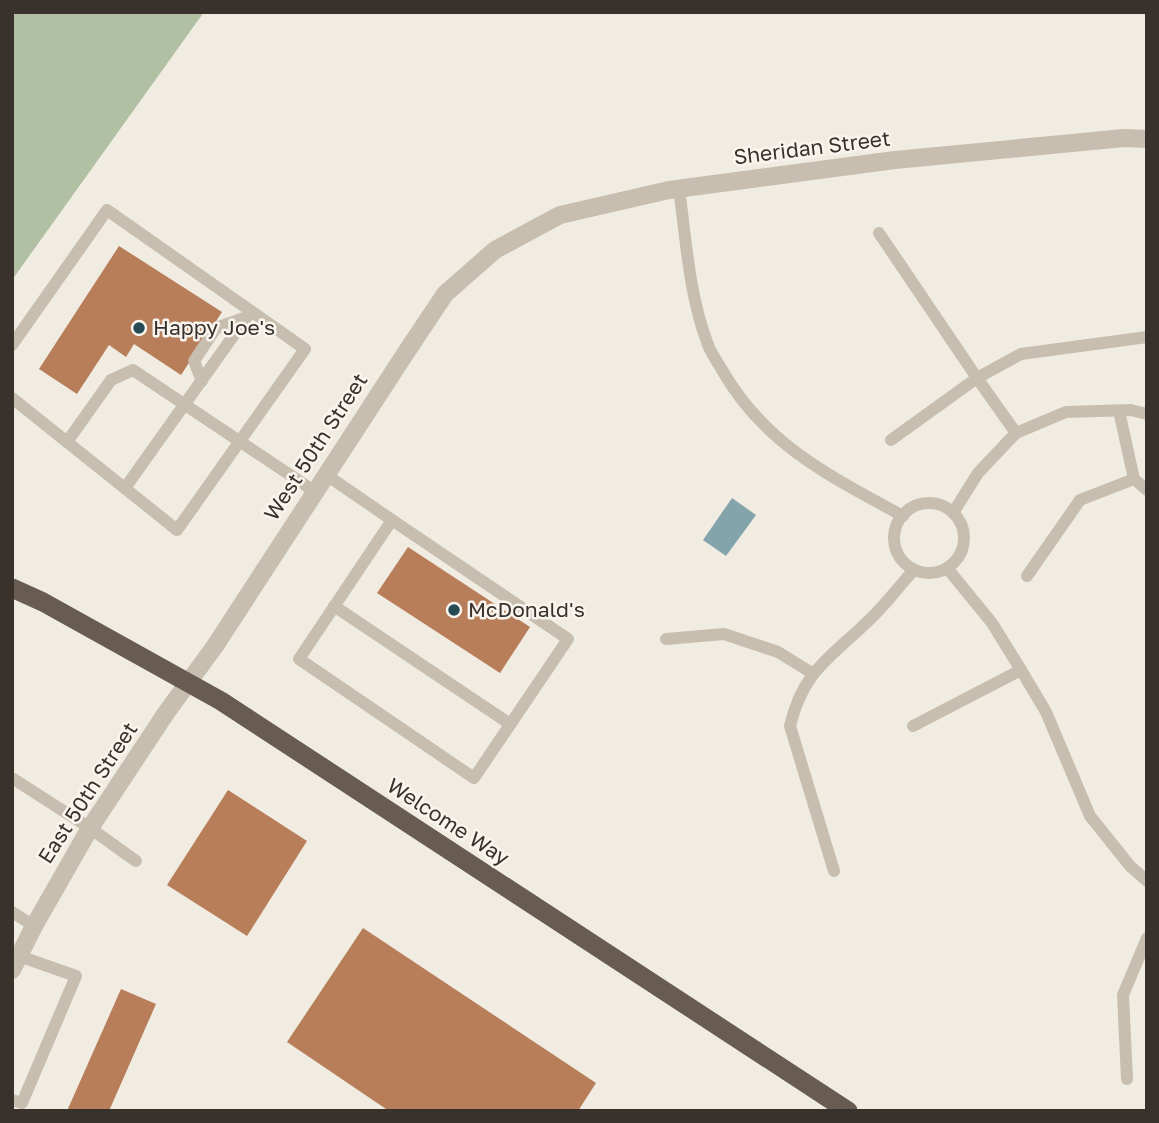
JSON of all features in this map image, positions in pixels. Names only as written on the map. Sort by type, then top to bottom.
[{"type":"highway","name":"Welcome Way","points":[[12,588],[190,682],[848,1111]]},
{"type":"street","name":"Sheridan Street","points":[[495,250],[560,215],[679,189],[895,160],[1124,138],[1147,139]]},
{"type":"street","name":"West 50th Street","points":[[190,682],[445,294],[495,250]]},
{"type":"street","name":"East 50th Street","points":[[16,963],[90,828],[190,682]]},
{"type":"lane","points":[[679,189],[693,292],[707,343],[732,388],[758,419],[802,458],[903,516]]},
{"type":"lane","points":[[12,345],[107,210],[249,314],[305,349],[177,530],[12,398]]},
{"type":"lane","points":[[878,233],[1016,433]]},
{"type":"lane","points":[[125,488],[249,314]]},
{"type":"lane","points":[[202,381],[194,361],[216,328],[249,314]]},
{"type":"lane","points":[[891,440],[977,378],[1021,354],[1147,337]]},
{"type":"lane","points":[[67,442],[111,380],[133,370],[314,491]]},
{"type":"lane","points":[[953,513],[978,473],[1016,433],[1066,412],[1131,410],[1147,414]]},
{"type":"lane","points":[[1119,411],[1134,479],[1147,490]]},
{"type":"lane","points":[[325,474],[393,520],[568,639],[474,778],[299,659],[393,520]]},
{"type":"lane","points":[[1027,576],[1080,500],[1134,479]]},
{"type":"lane","points":[[922,504],[943,506],[953,513],[960,521],[964,542],[961,552],[947,568],[925,573],[905,564],[895,545],[897,524],[903,516],[911,508],[922,504]]},
{"type":"lane","points":[[947,568],[992,623],[1046,712],[1090,816],[1130,866],[1147,881]]},
{"type":"lane","points":[[834,871],[790,726],[796,703],[812,673],[867,623],[914,570]]},
{"type":"lane","points":[[334,606],[510,724]]},
{"type":"lane","points":[[666,639],[723,634],[778,652],[812,673]]},
{"type":"lane","points":[[913,726],[1021,670]]},
{"type":"lane","points":[[12,778],[136,861]]},
{"type":"lane","points":[[12,912],[34,926]]},
{"type":"lane","points":[[1127,1079],[1123,995],[1147,938]]},
{"type":"lane","points":[[12,1100],[22,1103],[76,976],[16,963]]},
{"type":"green space","points":[[12,12],[204,12],[12,280]]},
{"type":"water","points":[[732,498],[756,515],[726,556],[703,540]]},
{"type":"building","name":"Happy Joe's","points":[[119,246],[222,312],[181,375],[134,344],[126,357],[109,345],[77,394],[39,369]]},
{"type":"building","name":"McDonald's","points":[[408,547],[530,627],[500,673],[377,593]]},
{"type":"building","points":[[228,790],[307,841],[247,936],[167,885]]},
{"type":"building","points":[[363,928],[596,1083],[578,1111],[389,1111],[287,1042]]},
{"type":"building","points":[[121,989],[156,1004],[109,1111],[67,1111]]},
{"type":"place","name":"Happy Joe's","points":[[139,328]]},
{"type":"place","name":"McDonald's","points":[[454,610]]}]
